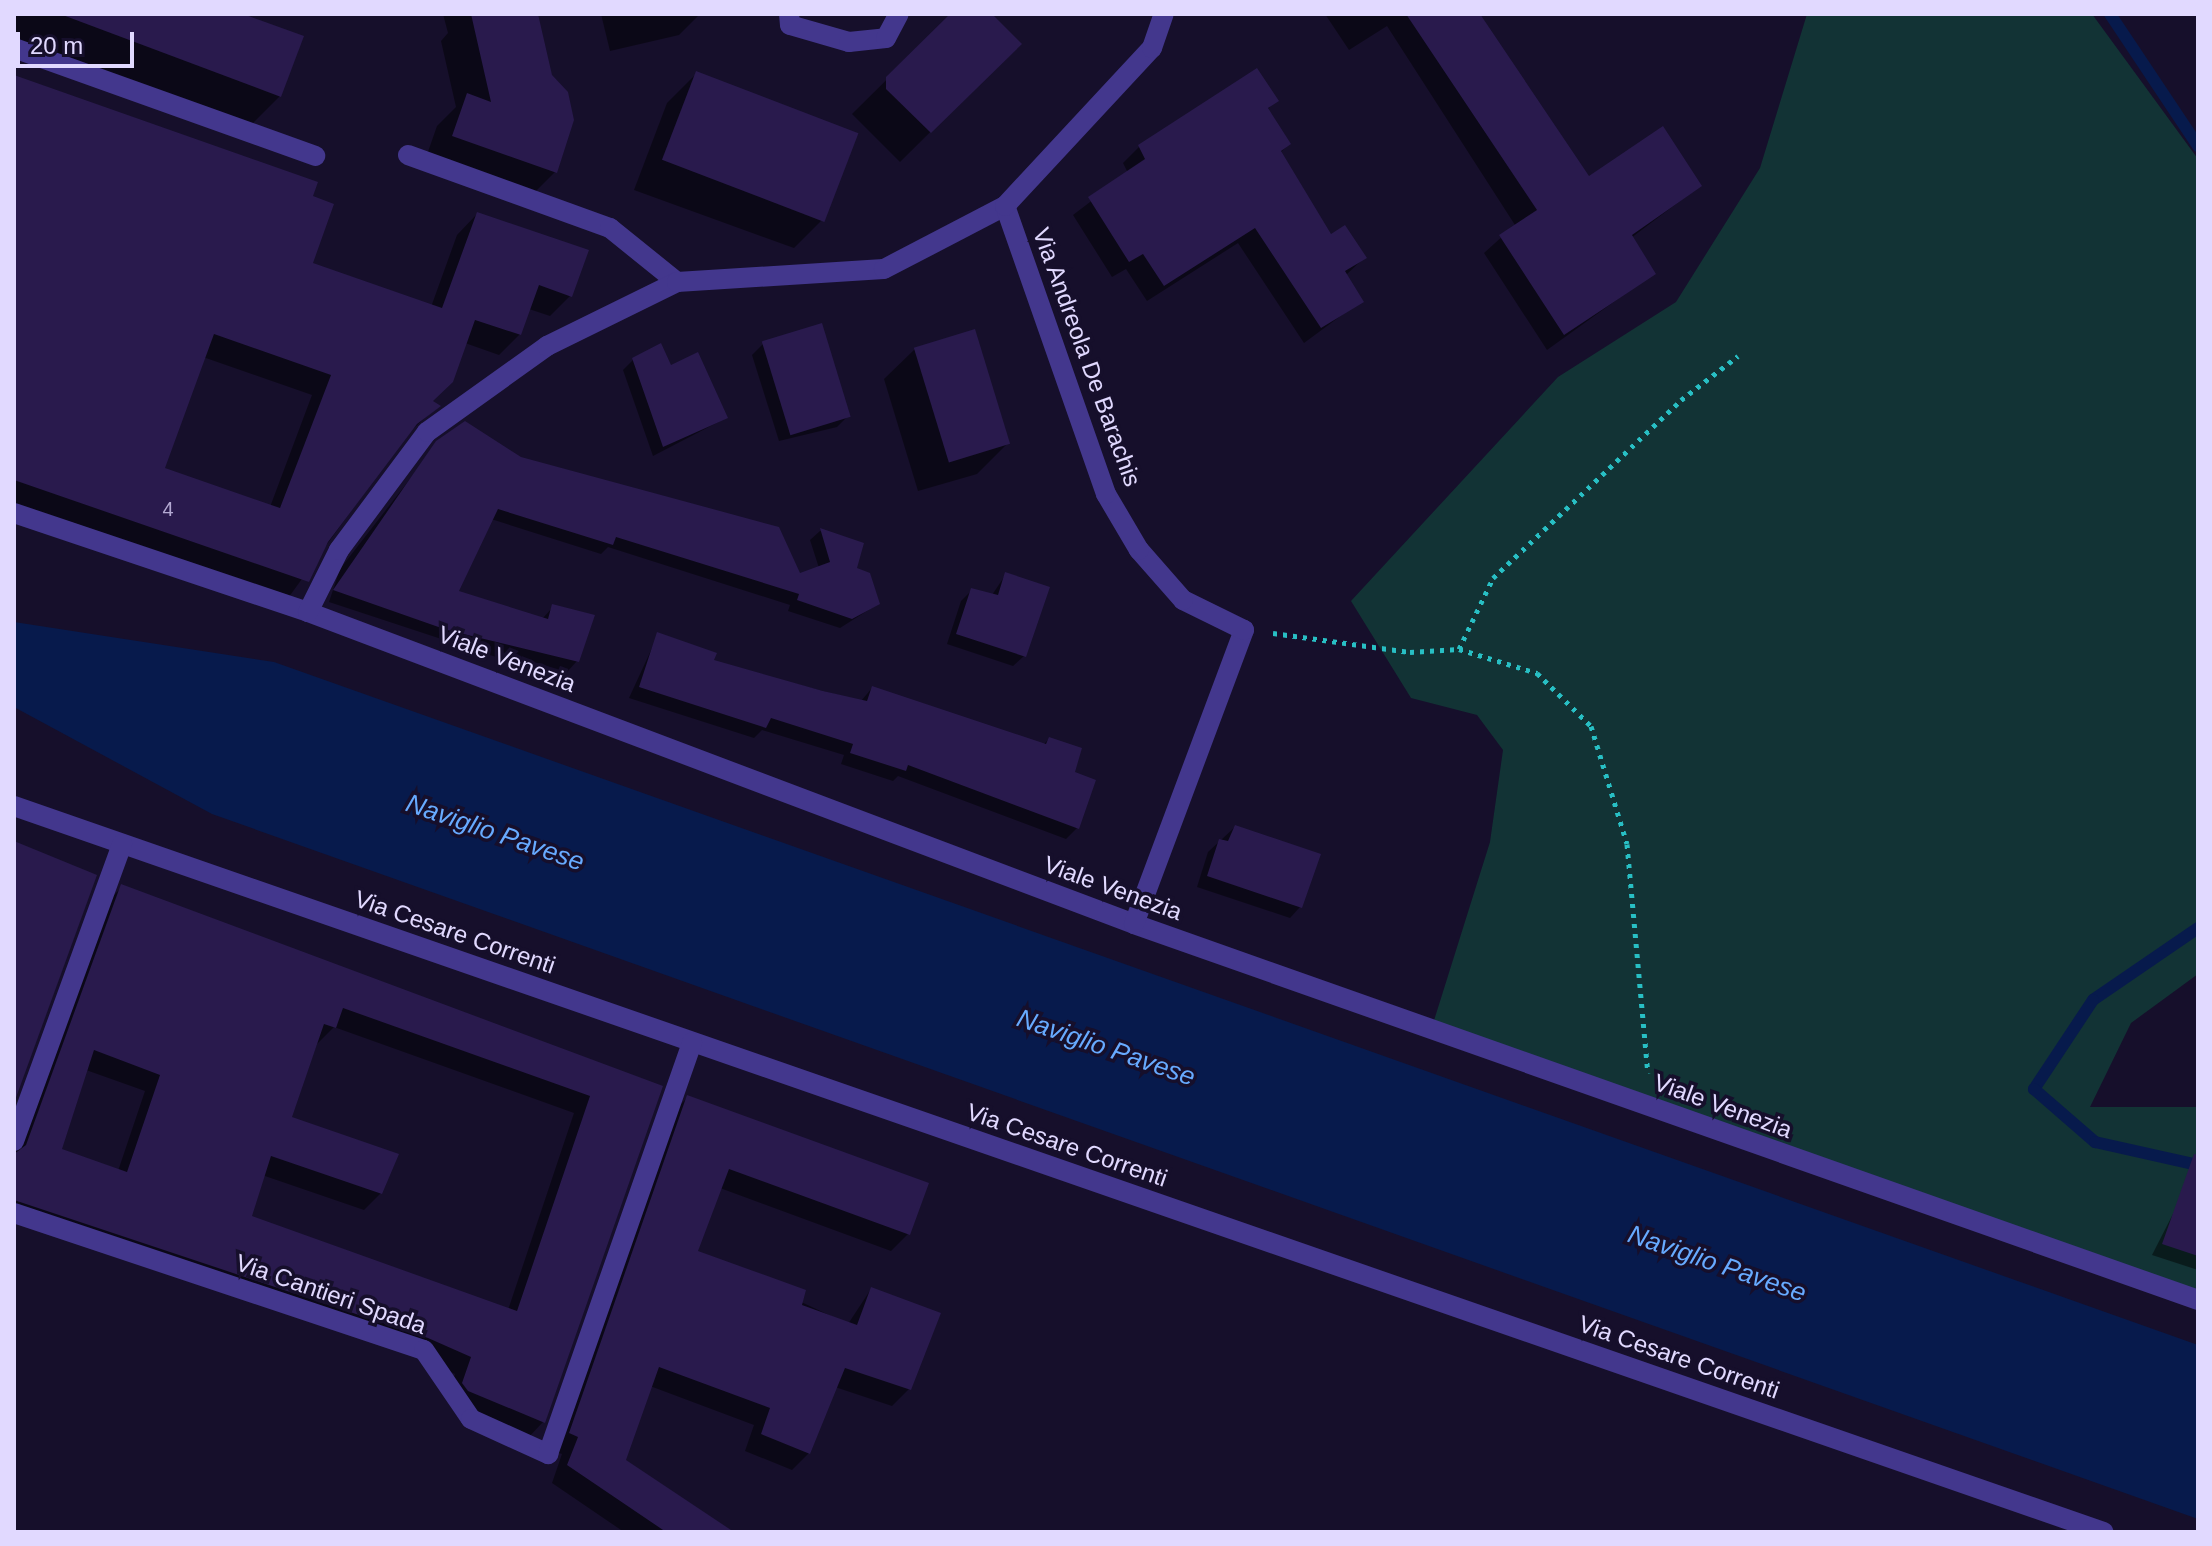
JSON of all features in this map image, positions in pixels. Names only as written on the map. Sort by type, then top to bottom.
[{"type":"street","points":[[789,14],[790,25],[849,42],[886,38],[899,14]]},
{"type":"street","name":"Via Andreola De Barachis","points":[[308,612],[339,550],[427,432],[547,346],[677,282],[884,269],[1005,206],[1152,48],[1164,14]]},
{"type":"street","points":[[14,48],[315,156]]},
{"type":"street","points":[[408,155],[610,228],[677,282]]},
{"type":"street","name":"Via Andreola De Barachis","points":[[1005,206],[1106,494],[1139,550],[1183,600],[1244,630]]},
{"type":"street","name":"Viale Venezia","points":[[14,513],[308,612],[1134,924],[2198,1300]]},
{"type":"street","points":[[1134,924],[1244,630]]},
{"type":"street","name":"Via Cesare Correnti","points":[[14,806],[2103,1532]]},
{"type":"street","points":[[14,1141],[122,844]]},
{"type":"street","name":"Via Cantieri Spada","points":[[14,1213],[424,1350],[438,1377],[471,1419],[548,1454],[692,1042]]},
{"type":"path","points":[[1459,649],[1493,578],[1681,400],[1738,356]]},
{"type":"path","points":[[1244,630],[1410,652],[1459,649],[1537,673],[1591,726],[1627,844],[1651,1108]]},
{"type":"green space","points":[[1807,14],[2092,14],[2198,159],[2198,974],[2131,1023],[2090,1107],[2198,1107],[2198,1292],[1431,1030],[1490,842],[1503,750],[1477,715],[1411,698],[1351,601],[1558,377],[1676,302],[1760,168]]},
{"type":"water","name":"Naviglio Pavese","points":[[14,622],[274,662],[2198,1345],[2198,1519],[212,814],[14,707]]},
{"type":"building","points":[[60,14],[243,14],[304,36],[281,97]]},
{"type":"building","points":[[471,14],[538,14],[552,75],[568,92],[574,120],[557,173],[452,136],[467,93],[491,102]]},
{"type":"building","points":[[950,14],[992,14],[1022,44],[931,133],[886,89],[886,77]]},
{"type":"building","points":[[1406,14],[1480,14],[1589,176],[1663,126],[1702,186],[1632,235],[1656,274],[1564,335],[1499,235],[1537,210]]},
{"type":"building","points":[[1257,68],[1279,101],[1268,108],[1291,144],[1281,151],[1331,234],[1345,225],[1367,258],[1345,271],[1364,302],[1321,328],[1255,228],[1164,286],[1143,254],[1129,262],[1088,197],[1145,159],[1138,145]]},
{"type":"building","points":[[696,71],[858,133],[824,222],[662,160]]},
{"type":"building","points":[[14,75],[318,182],[313,196],[334,204],[313,263],[442,308],[477,212],[589,250],[572,297],[539,285],[521,335],[475,320],[453,382],[433,401],[441,406],[417,424],[328,542],[309,582],[14,480]],"holes":[[[214,334],[331,375],[280,508],[165,468]]]},
{"type":"building","points":[[822,323],[851,417],[790,435],[762,341]]},
{"type":"building","points":[[975,329],[1010,444],[949,462],[914,348]]},
{"type":"building","points":[[661,343],[671,365],[698,352],[728,418],[663,447],[632,358]]},
{"type":"building","points":[[465,421],[521,457],[779,527],[800,573],[830,562],[820,528],[864,543],[857,568],[870,573],[880,604],[852,619],[797,600],[799,594],[616,537],[613,545],[498,509],[459,591],[548,619],[552,604],[595,615],[579,662],[447,630],[333,590],[436,441]]},
{"type":"building","points":[[1005,572],[1050,587],[1026,657],[956,634],[971,588],[998,595]]},
{"type":"building","points":[[657,632],[717,653],[714,660],[823,691],[867,701],[872,686],[1046,744],[1049,737],[1082,748],[1075,772],[1096,780],[1079,829],[908,765],[906,771],[850,753],[853,744],[771,718],[766,728],[639,687]]},
{"type":"building","points":[[1235,825],[1321,854],[1302,908],[1207,876],[1219,839],[1228,841]]},
{"type":"building","points":[[14,841],[97,875],[14,1103]]},
{"type":"building","points":[[121,884],[663,1086],[545,1423],[468,1391],[462,1383],[471,1357],[428,1338],[14,1200],[14,1154],[26,1145]],"holes":[[[343,1008],[590,1096],[517,1311],[252,1216],[271,1156],[382,1194],[399,1154],[292,1117],[324,1024],[336,1028]],[[94,1050],[160,1075],[127,1172],[62,1149]]]},
{"type":"building","points":[[687,1095],[929,1183],[910,1235],[729,1169],[698,1251],[806,1290],[802,1305],[857,1325],[871,1287],[941,1313],[911,1390],[845,1368],[810,1454],[761,1434],[770,1408],[659,1367],[626,1460],[734,1532],[666,1532],[567,1465],[578,1437],[569,1433]]},
{"type":"building","points":[[2194,1154],[2198,1155],[2198,1256],[2162,1244]]},
{"type":"waterway","points":[[2110,14],[2198,146]]},
{"type":"waterway","points":[[2198,928],[2093,1000],[2034,1089],[2095,1142],[2198,1165]]}]
